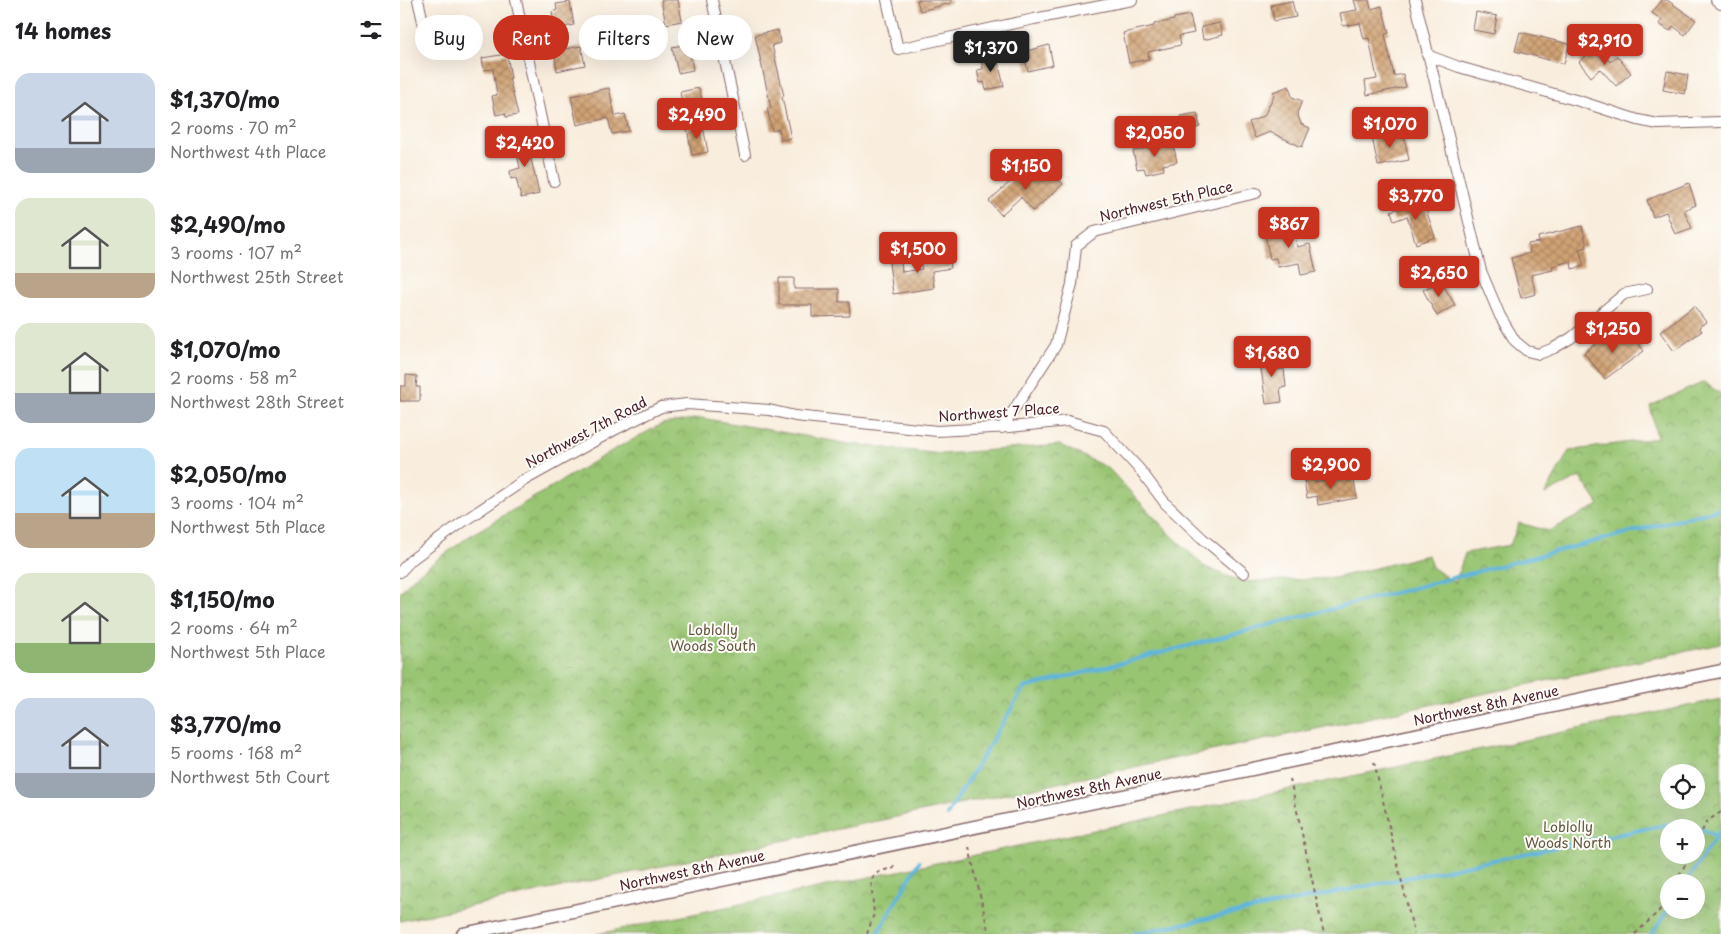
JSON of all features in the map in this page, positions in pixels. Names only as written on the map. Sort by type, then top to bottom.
[{"type":"street","points":[[418,0],[421,15]]},
{"type":"street","points":[[516,0],[554,181]]},
{"type":"street","points":[[712,0],[745,155]]},
{"type":"street","points":[[887,0],[898,48],[1127,0]]},
{"type":"street","points":[[1415,0],[1427,55],[1464,194],[1481,271],[1505,324],[1515,341],[1526,351],[1539,354],[1571,338],[1624,294],[1647,289]]},
{"type":"street","points":[[1716,0],[1721,4]]},
{"type":"street","points":[[1427,55],[1459,67],[1638,120],[1658,124],[1721,122]]},
{"type":"street","name":"Northwest 5th Place","points":[[1002,428],[1056,345],[1072,284],[1076,246],[1094,232],[1256,194]]},
{"type":"street","name":"Northwest 7th Road","points":[[400,572],[411,560],[523,481],[618,428],[661,407],[687,404],[710,405],[769,410],[795,416],[844,422]]},
{"type":"street","name":"Northwest 7 Place","points":[[844,422],[936,431],[1002,428],[1068,421],[1104,431],[1141,471],[1165,503],[1202,538],[1244,573]]},
{"type":"street","name":"Northwest 8th Avenue","points":[[463,934],[1721,671]]},
{"type":"path","points":[[1374,762],[1414,934]]},
{"type":"path","points":[[1290,779],[1324,934]]},
{"type":"path","points":[[1705,825],[1706,822],[1721,812]]},
{"type":"path","points":[[969,847],[989,934]]},
{"type":"path","points":[[867,934],[874,914],[871,882],[878,872],[894,868],[893,863]]},
{"type":"path","points":[[1635,934],[1660,909]]},
{"type":"green space","name":"Loblolly Woods South","points":[[1704,382],[1721,394],[1721,644],[400,921],[400,592],[416,575],[471,535],[613,450],[662,424],[701,418],[850,444],[941,454],[1060,445],[1108,468],[1168,532],[1205,567],[1242,582],[1334,578],[1428,555],[1432,567],[1455,583],[1465,553],[1510,545],[1519,523],[1549,531],[1599,505],[1580,477],[1545,494],[1569,451],[1657,438],[1650,406]]},
{"type":"green space","name":"Loblolly Woods North","points":[[1721,699],[1721,934],[597,934]]},
{"type":"building","points":[[661,0],[678,0],[681,15],[678,15],[678,22],[668,24],[668,15],[664,15]]},
{"type":"building","points":[[917,0],[951,0],[951,3],[920,11]]},
{"type":"building","points":[[1354,0],[1369,0],[1371,9],[1382,6],[1389,33],[1385,34],[1394,76],[1403,74],[1406,87],[1367,95],[1365,81],[1377,79],[1369,38],[1364,39],[1360,23],[1343,26],[1340,13],[1357,10]]},
{"type":"building","points":[[1662,0],[1667,0],[1696,20],[1685,35],[1673,26],[1670,31],[1659,24],[1662,20],[1652,13]]},
{"type":"building","points":[[1292,1],[1296,17],[1274,21],[1271,5]]},
{"type":"building","points":[[570,2],[574,25],[569,26],[569,15],[553,15],[552,12],[557,10],[556,4]]},
{"type":"building","points":[[1476,12],[1497,16],[1494,34],[1473,30]]},
{"type":"building","points":[[1190,15],[1194,33],[1179,36],[1181,45],[1148,52],[1149,59],[1129,63],[1123,33]]},
{"type":"building","points":[[1220,23],[1223,35],[1203,40],[1201,27]]},
{"type":"building","points":[[778,30],[780,43],[772,45],[784,96],[782,97],[791,138],[781,140],[779,129],[772,131],[767,108],[771,108],[755,35]]},
{"type":"building","points":[[1520,32],[1569,44],[1564,64],[1515,51]]},
{"type":"building","points":[[1049,45],[1053,65],[1028,71],[1023,52]]},
{"type":"building","points":[[579,46],[579,60],[584,60],[585,65],[557,71],[555,60],[569,60],[569,48]]},
{"type":"building","points":[[678,46],[678,60],[691,60],[693,70],[678,73],[672,47]]},
{"type":"building","points":[[1596,47],[1610,62],[1617,56],[1631,73],[1616,86],[1600,69],[1591,77],[1579,62]]},
{"type":"building","points":[[996,54],[1004,86],[986,90],[984,82],[980,83],[977,70],[983,69],[981,58]]},
{"type":"building","points":[[493,56],[493,60],[508,60],[511,78],[509,78],[518,115],[506,117],[505,113],[496,115],[492,96],[497,95],[493,69],[484,70],[483,58]]},
{"type":"building","points":[[1667,71],[1688,75],[1685,94],[1663,90]]},
{"type":"building","points":[[1289,86],[1292,97],[1302,101],[1297,113],[1301,124],[1310,128],[1302,147],[1270,132],[1255,138],[1249,122],[1264,116],[1274,95],[1273,92]]},
{"type":"building","points":[[609,88],[615,116],[625,114],[629,131],[612,134],[608,118],[577,125],[571,96]]},
{"type":"building","points":[[699,88],[703,104],[683,108],[680,92]]},
{"type":"building","points":[[1197,113],[1200,127],[1183,130],[1180,116]]},
{"type":"building","points":[[703,126],[708,152],[692,155],[687,129]]},
{"type":"building","points":[[1403,132],[1409,160],[1378,166],[1372,137]]},
{"type":"building","points":[[531,135],[534,153],[530,154],[539,194],[521,198],[516,178],[511,179],[510,171],[520,168],[514,139]]},
{"type":"building","points":[[1173,143],[1177,162],[1163,165],[1164,170],[1146,174],[1144,168],[1137,169],[1133,151]]},
{"type":"building","points":[[1041,170],[1046,176],[1051,172],[1063,184],[1033,211],[1021,197],[1001,215],[989,201],[1021,172],[1030,181]]},
{"type":"building","points":[[1689,183],[1696,205],[1684,210],[1692,228],[1675,234],[1666,212],[1653,217],[1647,200]]},
{"type":"building","points":[[1423,200],[1435,237],[1416,244],[1407,216],[1394,221],[1391,211]]},
{"type":"building","points":[[1293,224],[1297,247],[1310,244],[1316,272],[1301,275],[1299,263],[1278,267],[1276,258],[1270,259],[1264,230]]},
{"type":"building","points":[[1582,226],[1587,247],[1579,249],[1584,266],[1572,269],[1571,261],[1552,266],[1553,270],[1531,275],[1536,294],[1521,298],[1511,258],[1530,253],[1528,244],[1539,242],[1538,237]]},
{"type":"building","points":[[949,253],[951,268],[932,271],[934,288],[893,294],[889,263],[901,261],[902,272],[922,269],[920,257]]},
{"type":"building","points":[[779,278],[794,278],[794,289],[839,289],[839,302],[849,302],[850,316],[812,317],[812,305],[779,305]]},
{"type":"building","points":[[1441,281],[1455,305],[1437,316],[1423,290]]},
{"type":"building","points":[[1694,306],[1706,322],[1699,327],[1702,331],[1674,351],[1660,332]]},
{"type":"building","points":[[1629,332],[1644,351],[1605,379],[1584,353],[1607,335],[1614,343]]},
{"type":"building","points":[[1276,352],[1278,370],[1284,369],[1286,387],[1280,388],[1282,402],[1266,404],[1259,354]]},
{"type":"building","points":[[406,375],[417,376],[416,387],[420,387],[420,401],[400,401],[400,386],[406,386]]},
{"type":"building","points":[[1353,475],[1357,498],[1318,505],[1317,496],[1307,498],[1304,480],[1314,478],[1315,482]]},
{"type":"waterway","points":[[947,815],[1024,688],[1721,509]]},
{"type":"waterway","points":[[1133,934],[1684,821],[1716,836]]},
{"type":"waterway","points":[[1691,874],[1721,829]]},
{"type":"waterway","points":[[877,934],[919,862]]},
{"type":"waterway","points":[[1652,934],[1662,919]]}]
